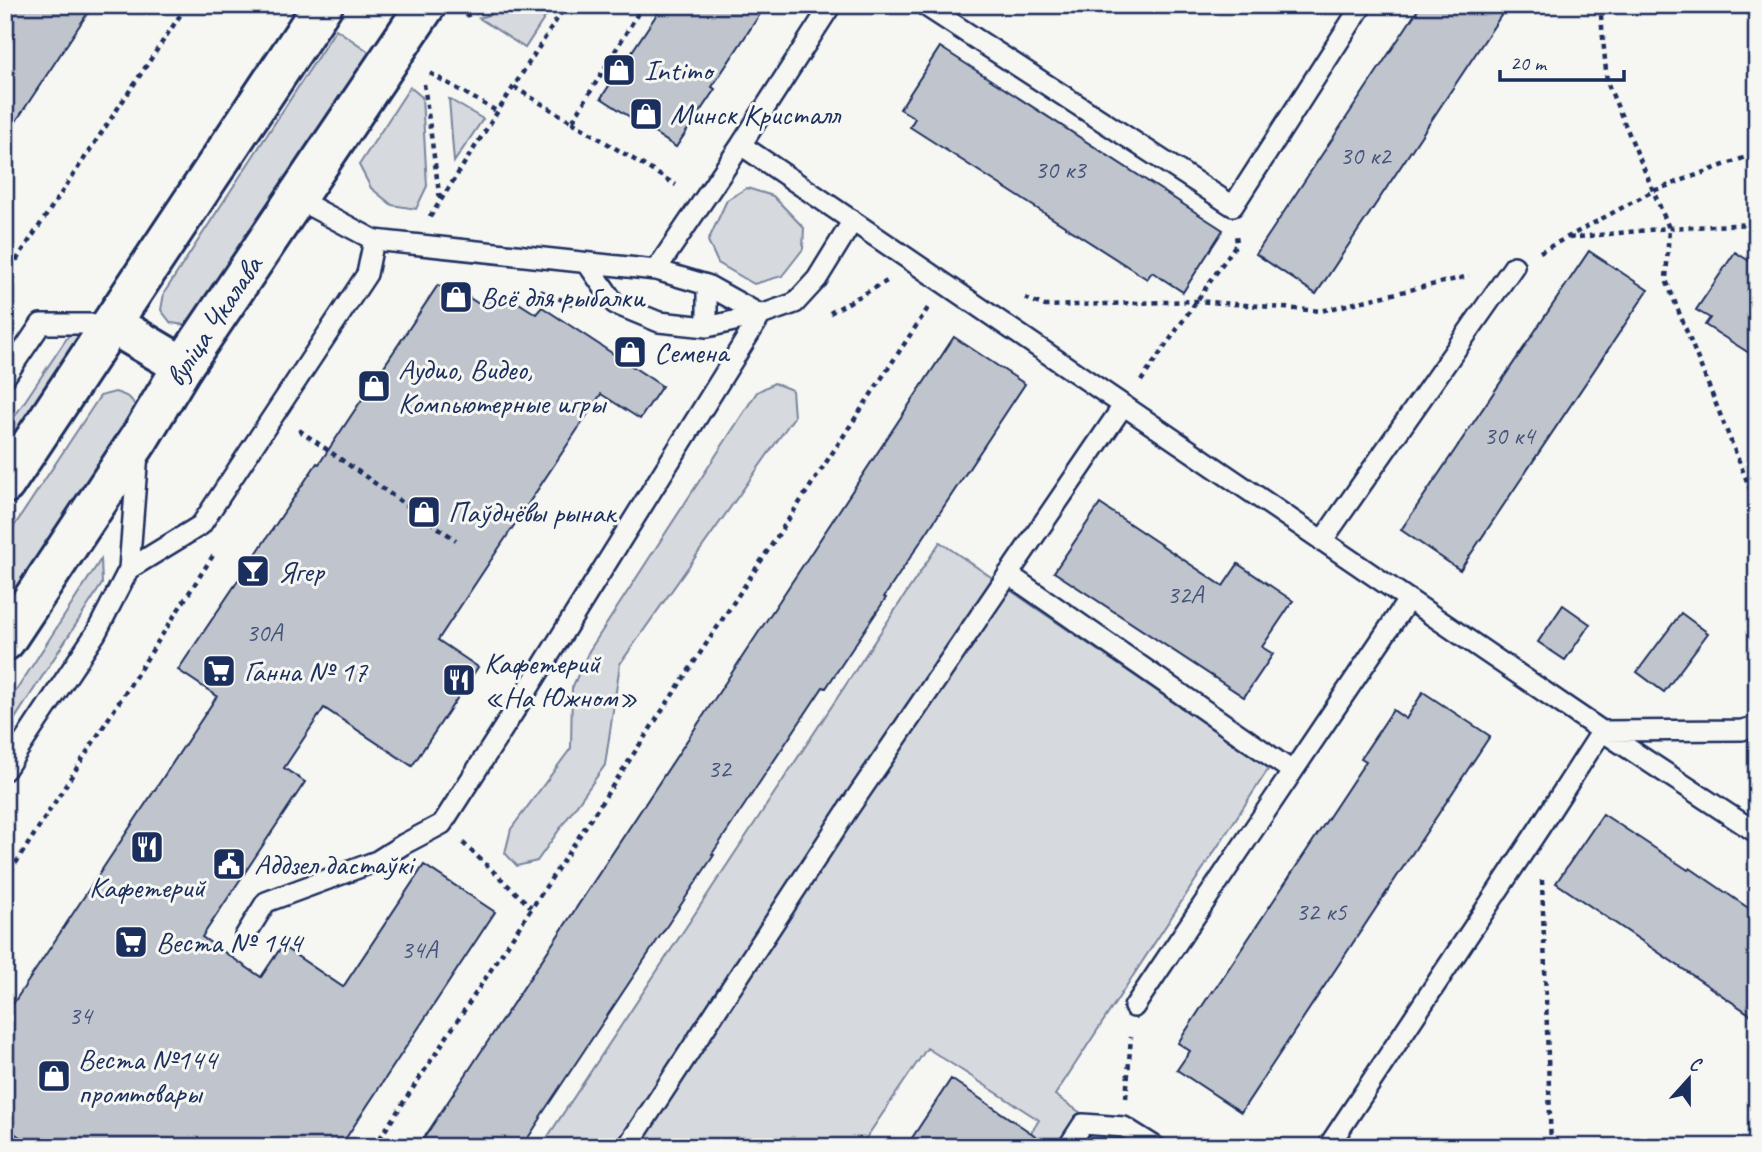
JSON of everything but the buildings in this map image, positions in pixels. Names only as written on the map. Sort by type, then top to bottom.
[{"type":"main road","points":[[5,484],[323,5]]},
{"type":"main road","name":"вуліца Чкалава","points":[[5,641],[139,439],[183,366],[426,5]]},
{"type":"main road","points":[[112,324],[183,366]]},
{"type":"lane","points":[[656,270],[831,5]]},
{"type":"lane","points":[[924,5],[1233,206],[1362,5]]},
{"type":"lane","points":[[741,145],[1408,600],[1757,833]]},
{"type":"lane","points":[[297,198],[374,240],[656,270],[707,285],[761,315]]},
{"type":"lane","points":[[587,263],[615,304],[659,322],[707,327],[761,315],[795,303],[817,279],[852,222]]},
{"type":"lane","points":[[129,569],[201,525],[367,274],[374,240]]},
{"type":"lane","points":[[1322,541],[1514,266]]},
{"type":"lane","points":[[707,285],[707,327]]},
{"type":"lane","points":[[245,936],[266,902],[377,861],[442,824],[761,315]]},
{"type":"lane","points":[[5,377],[41,324],[112,324]]},
{"type":"lane","points":[[627,1147],[849,808],[1123,406]]},
{"type":"lane","points":[[5,770],[96,633],[129,569],[139,439]]},
{"type":"lane","points":[[1009,574],[1292,772]]},
{"type":"lane","points":[[1134,1007],[1408,600]]},
{"type":"lane","points":[[1602,731],[1742,730],[1757,726]]},
{"type":"lane","points":[[1328,1147],[1602,731]]},
{"type":"lane","points":[[1068,1147],[1083,1124],[1124,1126],[1156,1147]]},
{"type":"path","points":[[5,277],[187,5]]},
{"type":"path","points":[[572,121],[643,5]]},
{"type":"path","points":[[1601,5],[1607,82],[1669,228],[1666,280],[1757,506]]},
{"type":"path","points":[[421,67],[498,112]]},
{"type":"path","points":[[423,81],[440,201]]},
{"type":"path","points":[[514,87],[702,201]]},
{"type":"path","points":[[1514,266],[1653,191],[1757,153]]},
{"type":"path","points":[[1123,406],[1237,243],[1233,206]]},
{"type":"path","points":[[1565,238],[1669,228],[1757,224]]},
{"type":"path","points":[[374,1147],[944,284]]},
{"type":"path","points":[[296,428],[456,540]]},
{"type":"path","points":[[442,824],[531,907]]},
{"type":"path","points":[[1540,827],[1551,1147]]},
{"type":"path","points":[[1124,1126],[1134,1007]]},
{"type":"shaded area","points":[[517,5],[553,5],[525,48],[479,18]]},
{"type":"shaded area","points":[[336,29],[375,56],[202,318],[185,325],[171,323],[161,310],[164,293]]},
{"type":"shaded area","points":[[410,87],[422,97],[427,186],[416,209],[392,205],[371,188],[359,165]]},
{"type":"shaded area","points":[[449,99],[483,119],[454,162]]},
{"type":"shaded area","points":[[747,188],[773,196],[804,228],[803,249],[782,276],[754,284],[718,263],[708,241],[727,200]]},
{"type":"shaded area","points":[[71,332],[82,333],[5,447],[5,431]]},
{"type":"shaded area","points":[[774,383],[792,390],[794,417],[620,664],[605,765],[537,861],[517,866],[505,853],[511,829],[571,748],[572,688],[589,651],[757,392]]},
{"type":"shaded area","points":[[115,392],[132,401],[138,420],[5,619],[5,540],[100,396]]},
{"type":"shaded area","points":[[940,542],[1269,768],[1055,1095],[1130,1147],[1022,1147],[1039,1120],[927,1048],[860,1147],[541,1147]]},
{"type":"shaded area","points":[[101,559],[102,584],[5,734],[5,708]]},
{"type":"shaded area","points":[[1757,1122],[1757,1147],[1740,1147]]},
{"type":"place","name":"Intimo","points":[[619,70]]},
{"type":"place","name":"Минск Кристалл","points":[[646,114]]},
{"type":"place","name":"Всё для рыбалки","points":[[456,297]]},
{"type":"place","name":"Семена","points":[[630,352]]},
{"type":"place","name":"Аудио, Видео, Компьютерные игры","points":[[374,386]]},
{"type":"place","name":"Паўднёвы рынак","points":[[424,512]]},
{"type":"place","name":"Ягер","points":[[253,571]]},
{"type":"place","name":"Ганна № 17","points":[[219,671]]},
{"type":"place","name":"Кафетерий «На Южном»","points":[[459,680]]},
{"type":"place","name":"Кафетерий","points":[[147,847]]},
{"type":"place","name":"Аддзел дастаўкі","points":[[229,864]]},
{"type":"place","name":"Веста № 144","points":[[131,942]]},
{"type":"place","name":"Веста №144 промтовары","points":[[54,1076]]}]
